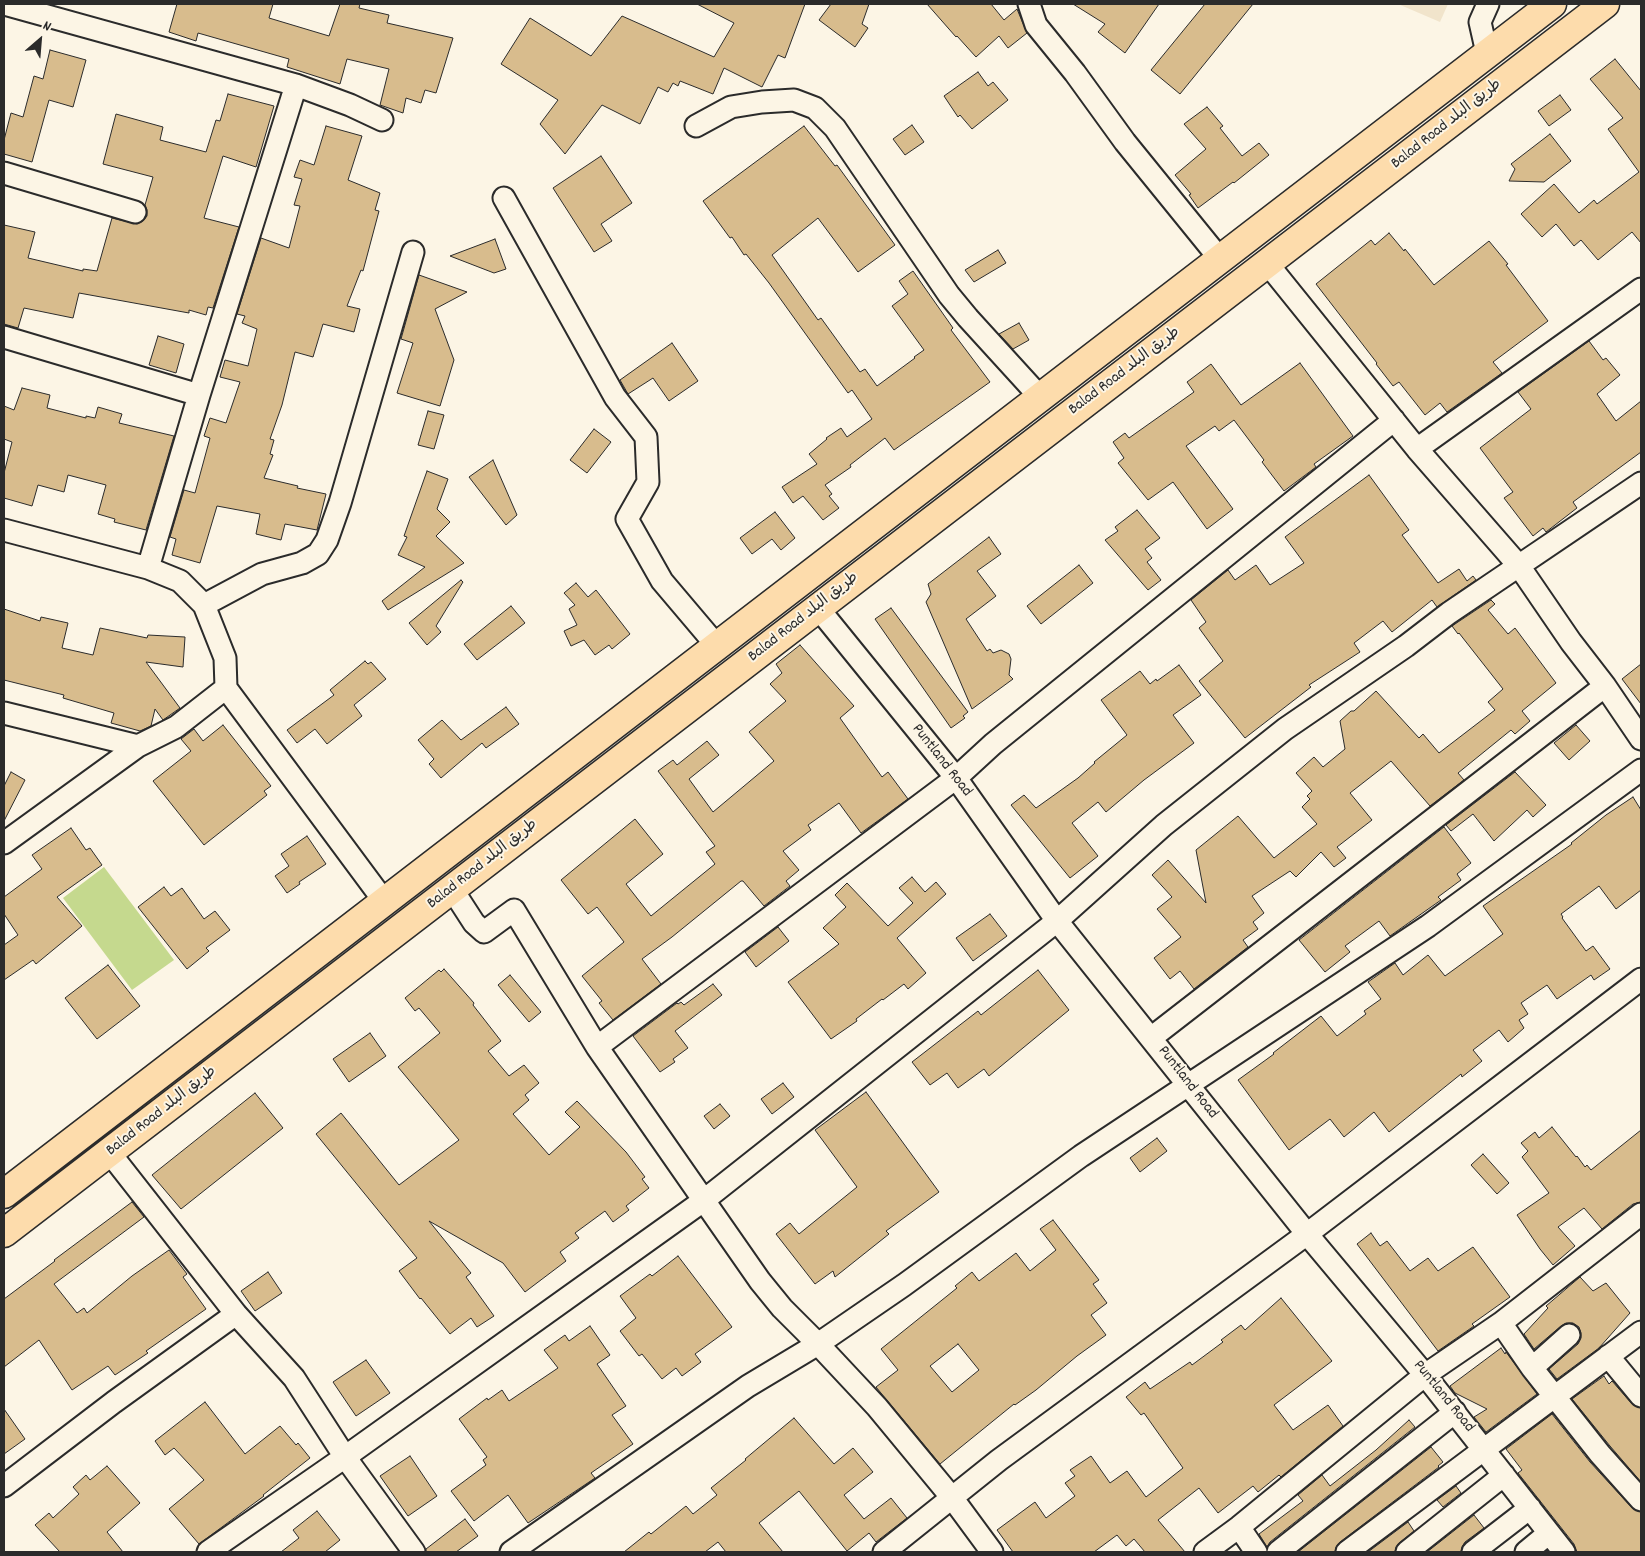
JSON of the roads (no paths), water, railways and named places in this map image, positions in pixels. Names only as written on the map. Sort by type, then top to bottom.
[{"type":"highway","name":"Balad Road طريق البلد","points":[[4,1194],[1552,4]]},
{"type":"highway","name":"Balad Road طريق البلد","points":[[4,1233],[1605,4]]},
{"type":"street","points":[[4,4],[296,85],[350,105],[382,120]]},
{"type":"street","points":[[1029,4],[1036,25],[1075,73],[1125,142],[1220,259]]},
{"type":"street","points":[[1487,54],[1480,22],[1488,4]]},
{"type":"street","points":[[148,568],[199,395],[296,85]]},
{"type":"street","points":[[696,126],[731,107],[762,102],[794,100],[815,108],[835,128],[949,295],[1040,398]]},
{"type":"street","points":[[4,173],[135,212]]},
{"type":"street","points":[[504,198],[615,397],[646,437],[648,482],[627,519],[662,581],[717,646]]},
{"type":"street","points":[[204,605],[262,574],[302,563],[318,554],[327,540],[340,503],[413,252]]},
{"type":"street","points":[[1268,263],[1417,449],[1519,566],[1641,739]]},
{"type":"street","points":[[1417,449],[1641,290]]},
{"type":"street","points":[[4,336],[199,395]]},
{"type":"street","points":[[597,1047],[956,778],[993,744],[1394,420]]},
{"type":"street","points":[[208,1552],[703,1201],[1057,921],[1164,825],[1285,730],[1406,646],[1449,613],[1641,483]]},
{"type":"street","points":[[4,530],[148,568],[180,581],[204,605],[225,658],[226,688],[384,902]]},
{"type":"street","name":"Puntland Road","points":[[818,608],[956,778],[1057,921],[1307,1234],[1455,1412],[1564,1552]]},
{"type":"street","points":[[1152,1038],[1605,686]]},
{"type":"street","points":[[4,843],[138,746],[176,726],[226,688]]},
{"type":"street","points":[[4,714],[138,746]]},
{"type":"street","points":[[511,1552],[748,1386],[818,1344],[904,1286],[1081,1156],[1428,926],[1641,770]]},
{"type":"street","points":[[452,889],[474,923],[484,932],[514,910],[597,1047],[760,1282],[782,1308],[877,1406],[953,1499],[992,1552]]},
{"type":"street","points":[[884,1552],[953,1499],[999,1460],[1307,1234],[1641,980]]},
{"type":"street","points":[[109,1152],[236,1314],[294,1378],[345,1456],[414,1552]]},
{"type":"street","points":[[1205,1552],[1239,1527],[1425,1375],[1501,1323],[1641,1214]]},
{"type":"street","points":[[4,1486],[114,1402],[236,1314]]},
{"type":"street","points":[[1501,1323],[1532,1368],[1600,1454],[1639,1493]]},
{"type":"street","points":[[1347,1552],[1641,1332]]},
{"type":"street","points":[[1532,1368],[1569,1335]]},
{"type":"street","points":[[1608,1356],[1641,1396]]},
{"type":"street","points":[[1278,1552],[1455,1412]]},
{"type":"street","points":[[1407,1552],[1504,1475]]},
{"type":"street","points":[[1472,1552],[1530,1508]]},
{"type":"street","points":[[1239,1527],[1256,1552]]},
{"type":"street","points":[[1526,1552],[1549,1533]]}]
